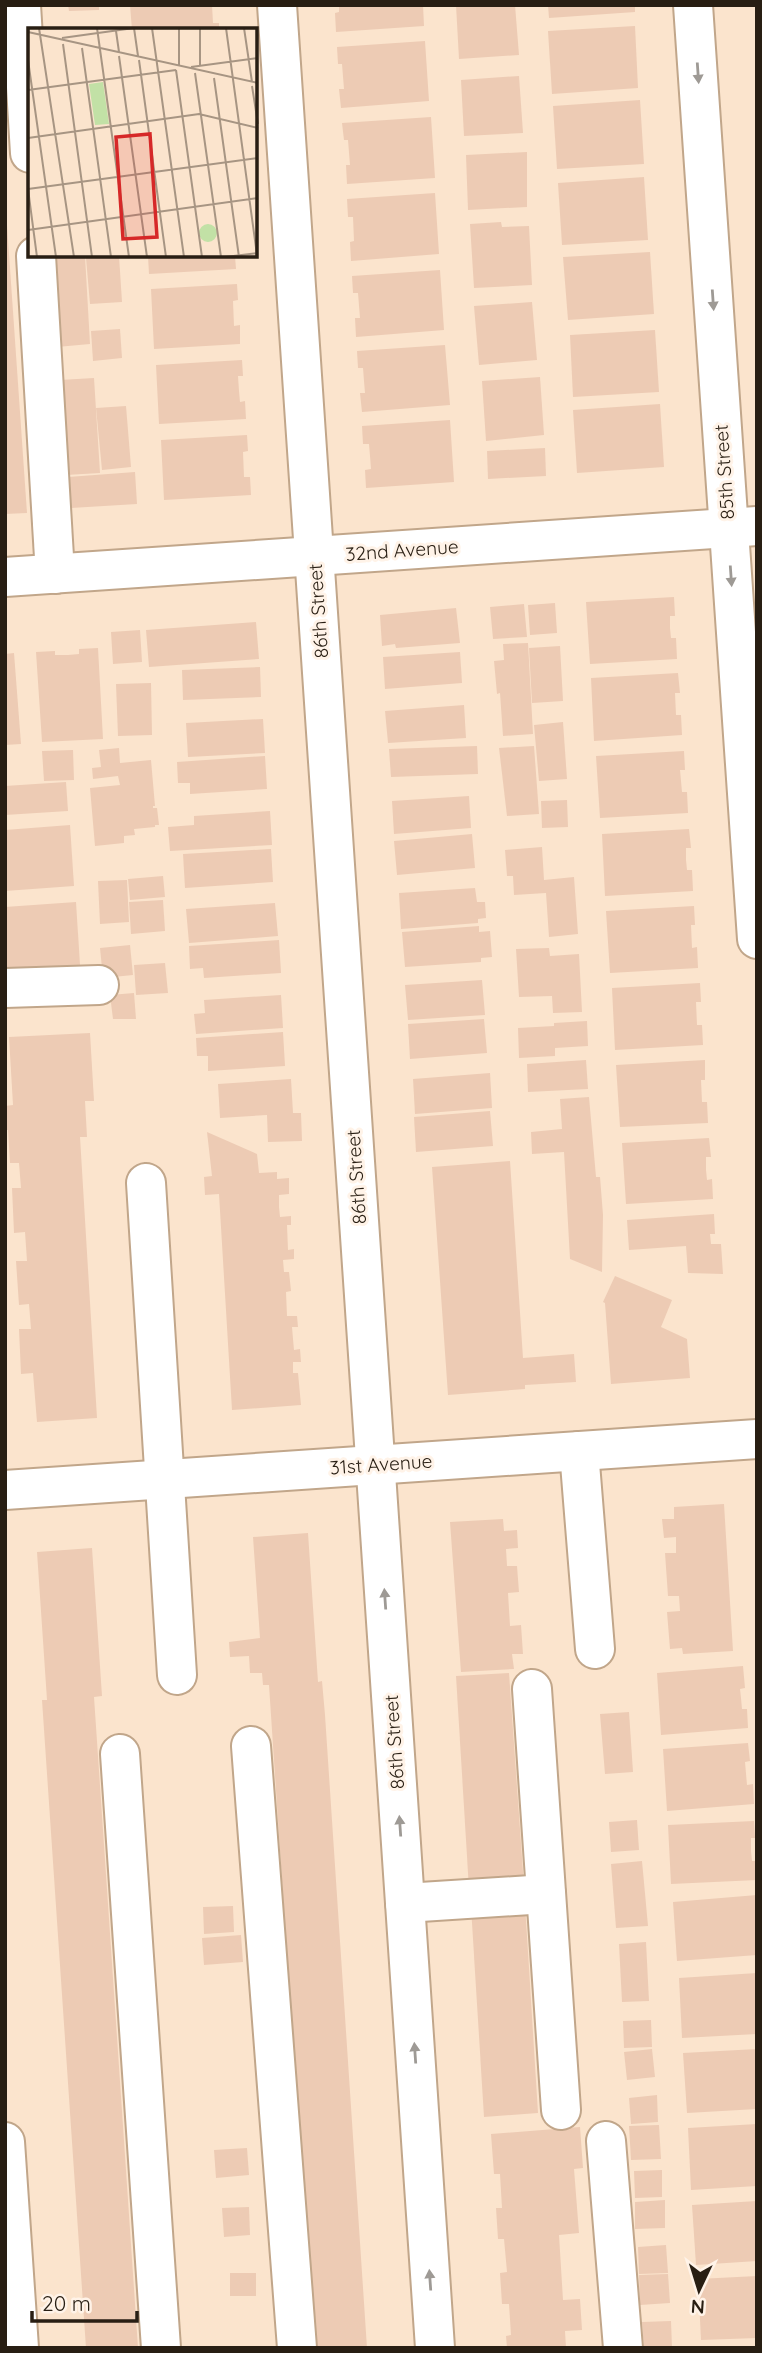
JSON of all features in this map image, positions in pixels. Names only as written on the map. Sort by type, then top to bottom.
[{"type":"street","points":[[21,5],[28,120]]},
{"type":"street","name":"86th Street","points":[[277,5],[435,2348]]},
{"type":"street","name":"85th Street","points":[[693,5],[742,527],[757,939]]},
{"type":"street","points":[[36,257],[55,574]]},
{"type":"street","name":"32nd Avenue","points":[[5,577],[742,527]]},
{"type":"street","points":[[5,988],[99,985]]},
{"type":"street","points":[[146,1184],[177,1675]]},
{"type":"street","name":"31st Avenue","points":[[5,1490],[757,1439]]},
{"type":"street","points":[[579,1451],[595,1649]]},
{"type":"street","points":[[533,1689],[561,2110]]},
{"type":"street","points":[[251,1746],[297,2348]]},
{"type":"street","points":[[120,1754],[161,2348]]},
{"type":"street","points":[[405,1903],[546,1894]]},
{"type":"street","points":[[606,2141],[622,2348]]},
{"type":"street","points":[[5,2142],[19,2348]]},
{"type":"building","points":[[68,5],[99,5],[99,10],[69,11]]},
{"type":"building","points":[[130,5],[212,5],[213,23],[219,23],[219,28],[132,28]]},
{"type":"building","points":[[339,5],[423,5],[424,26],[336,32],[335,13],[339,12]]},
{"type":"building","points":[[456,5],[515,5],[519,55],[459,59]]},
{"type":"building","points":[[548,5],[635,5],[635,12],[549,18]]},
{"type":"building","points":[[635,26],[638,88],[552,94],[548,31]]},
{"type":"building","points":[[425,41],[429,101],[341,108],[339,89],[344,89],[342,64],[338,64],[337,47]]},
{"type":"building","points":[[519,76],[523,133],[464,136],[461,80]]},
{"type":"building","points":[[640,100],[644,164],[557,169],[553,106]]},
{"type":"building","points":[[431,117],[435,178],[347,184],[346,165],[350,165],[348,140],[344,140],[342,123]]},
{"type":"building","points":[[527,152],[527,207],[468,210],[466,155]]},
{"type":"building","points":[[644,177],[648,240],[562,245],[558,183]]},
{"type":"building","points":[[435,193],[439,254],[351,261],[353,217],[348,217],[347,199]]},
{"type":"building","points":[[501,222],[502,227],[529,226],[532,285],[474,288],[470,224]]},
{"type":"building","points":[[5,225],[27,513],[5,514]]},
{"type":"building","points":[[650,252],[654,314],[568,320],[563,257]]},
{"type":"building","points":[[51,257],[85,257],[90,344],[57,347]]},
{"type":"building","points":[[119,257],[122,302],[90,304],[86,258]]},
{"type":"building","points":[[148,257],[235,257],[236,269],[149,274]]},
{"type":"building","points":[[440,270],[444,330],[356,337],[355,318],[360,318],[358,293],[353,293],[352,276]]},
{"type":"building","points":[[237,284],[238,300],[233,301],[234,326],[240,325],[240,344],[154,349],[151,289]]},
{"type":"building","points":[[532,302],[537,360],[479,365],[474,306]]},
{"type":"building","points":[[120,329],[122,358],[93,361],[91,331]]},
{"type":"building","points":[[655,330],[659,392],[573,397],[570,335]]},
{"type":"building","points":[[445,345],[450,405],[362,412],[360,393],[365,393],[363,368],[358,368],[357,351]]},
{"type":"building","points":[[242,360],[243,376],[238,376],[239,391],[240,402],[245,401],[246,419],[159,424],[156,365]]},
{"type":"building","points":[[540,377],[544,435],[486,441],[482,381]]},
{"type":"building","points":[[94,378],[100,473],[66,475],[60,380]]},
{"type":"building","points":[[660,404],[664,467],[577,473],[573,410]]},
{"type":"building","points":[[126,406],[131,467],[102,470],[96,408]]},
{"type":"building","points":[[450,420],[454,482],[366,488],[365,470],[371,469],[369,444],[363,444],[362,426]]},
{"type":"building","points":[[247,435],[248,451],[243,452],[244,477],[250,477],[251,495],[164,500],[161,440]]},
{"type":"building","points":[[545,448],[546,476],[488,479],[487,451]]},
{"type":"building","points":[[135,472],[137,504],[71,508],[68,477]]},
{"type":"building","points":[[674,597],[675,616],[670,616],[670,628],[671,638],[676,638],[677,659],[590,664],[586,602]]},
{"type":"building","points":[[555,603],[557,633],[530,635],[528,605]]},
{"type":"building","points":[[524,604],[527,637],[493,639],[490,607]]},
{"type":"building","points":[[456,608],[460,643],[396,648],[395,644],[382,646],[380,615]]},
{"type":"building","points":[[256,622],[259,659],[149,667],[146,630]]},
{"type":"building","points":[[140,630],[142,662],[113,664],[111,632]]},
{"type":"building","points":[[528,643],[533,734],[503,736],[500,693],[497,694],[494,661],[504,660],[503,644]]},
{"type":"building","points":[[560,646],[563,701],[532,703],[529,648]]},
{"type":"building","points":[[98,648],[103,739],[42,742],[36,652],[55,651],[55,655],[68,655],[79,654],[79,649]]},
{"type":"building","points":[[460,652],[462,683],[385,689],[383,657]]},
{"type":"building","points":[[14,653],[21,744],[5,745],[5,654]]},
{"type":"building","points":[[260,667],[261,697],[183,700],[182,670]]},
{"type":"building","points":[[678,673],[680,693],[675,693],[676,715],[681,715],[682,735],[594,741],[591,678]]},
{"type":"building","points":[[151,683],[152,735],[118,736],[116,684]]},
{"type":"building","points":[[464,705],[466,738],[388,743],[385,711]]},
{"type":"building","points":[[263,719],[265,753],[188,757],[186,723]]},
{"type":"building","points":[[563,722],[567,779],[539,781],[534,725]]},
{"type":"building","points":[[477,746],[478,774],[391,777],[389,749]]},
{"type":"building","points":[[534,746],[539,814],[507,816],[499,748]]},
{"type":"building","points":[[119,748],[120,763],[151,760],[153,808],[157,808],[159,825],[134,829],[135,835],[124,836],[124,843],[95,846],[90,788],[120,785],[118,776],[93,779],[92,768],[101,767],[99,750]]},
{"type":"building","points":[[73,750],[74,780],[44,781],[42,751]]},
{"type":"building","points":[[684,751],[685,770],[680,770],[682,792],[687,792],[688,813],[600,818],[596,756]]},
{"type":"building","points":[[265,756],[267,789],[190,794],[190,783],[178,783],[177,762]]},
{"type":"building","points":[[66,782],[68,811],[5,815],[5,786]]},
{"type":"building","points":[[469,796],[471,828],[394,834],[392,801]]},
{"type":"building","points":[[567,800],[568,827],[542,828],[541,801]]},
{"type":"building","points":[[270,811],[272,845],[170,851],[168,827],[194,825],[194,816]]},
{"type":"building","points":[[70,825],[74,886],[5,891],[5,830]]},
{"type":"building","points":[[689,829],[691,848],[686,848],[686,860],[687,870],[692,870],[693,891],[605,896],[602,834]]},
{"type":"building","points":[[472,834],[475,868],[397,875],[394,841]]},
{"type":"building","points":[[542,847],[544,880],[574,877],[578,934],[549,937],[546,893],[514,895],[513,876],[507,876],[505,850]]},
{"type":"building","points":[[271,849],[273,882],[185,888],[183,854]]},
{"type":"building","points":[[163,876],[165,897],[130,900],[128,879]]},
{"type":"building","points":[[127,880],[129,922],[100,924],[98,881]]},
{"type":"building","points":[[475,888],[477,902],[485,902],[486,918],[478,919],[478,923],[401,929],[399,893]]},
{"type":"building","points":[[163,900],[165,931],[131,934],[129,902]]},
{"type":"building","points":[[76,902],[80,965],[5,970],[5,907]]},
{"type":"building","points":[[275,903],[278,936],[189,943],[186,909]]},
{"type":"building","points":[[694,906],[692,948],[697,947],[698,968],[610,973],[606,911]]},
{"type":"building","points":[[479,926],[479,932],[490,931],[492,957],[481,958],[481,962],[405,967],[402,932]]},
{"type":"building","points":[[279,940],[281,973],[204,978],[203,968],[190,969],[189,946]]},
{"type":"building","points":[[130,945],[133,975],[103,978],[100,948]]},
{"type":"building","points":[[549,948],[550,956],[579,954],[582,1012],[553,1013],[552,996],[519,997],[516,949]]},
{"type":"building","points":[[165,963],[168,993],[136,995],[134,965]]},
{"type":"building","points":[[482,980],[485,1015],[408,1020],[405,985]]},
{"type":"building","points":[[700,983],[701,1002],[696,1002],[697,1025],[702,1025],[703,1045],[615,1050],[612,988]]},
{"type":"building","points":[[134,993],[136,1019],[113,1019],[110,995]]},
{"type":"building","points":[[281,995],[283,1028],[196,1034],[194,1014],[205,1013],[204,1000]]},
{"type":"building","points":[[484,1019],[487,1053],[410,1059],[408,1024]]},
{"type":"building","points":[[587,1021],[588,1046],[555,1048],[555,1056],[519,1058],[518,1028]]},
{"type":"building","points":[[283,1032],[285,1066],[208,1071],[208,1056],[197,1056],[196,1038]]},
{"type":"building","points":[[90,1033],[94,1101],[85,1101],[87,1137],[80,1137],[97,1418],[37,1422],[33,1373],[21,1374],[19,1329],[31,1329],[29,1304],[19,1305],[16,1261],[27,1261],[25,1232],[14,1233],[12,1188],[21,1188],[19,1163],[10,1163],[8,1130],[5,1130],[5,1106],[13,1105],[9,1037]]},
{"type":"building","points":[[586,1060],[588,1089],[528,1092],[527,1064]]},
{"type":"building","points":[[705,1060],[705,1080],[701,1080],[702,1102],[707,1102],[708,1123],[620,1127],[616,1065]]},
{"type":"building","points":[[490,1073],[492,1108],[415,1114],[413,1079]]},
{"type":"building","points":[[291,1079],[293,1113],[301,1113],[302,1141],[268,1142],[267,1115],[220,1118],[218,1084]]},
{"type":"building","points":[[589,1097],[596,1177],[600,1177],[603,1215],[602,1272],[570,1259],[564,1152],[532,1154],[531,1132],[562,1129],[560,1099]]},
{"type":"building","points":[[490,1111],[493,1146],[416,1152],[414,1117]]},
{"type":"building","points":[[207,1132],[257,1154],[259,1173],[277,1172],[277,1179],[289,1178],[289,1194],[279,1195],[279,1207],[280,1217],[291,1216],[291,1225],[287,1225],[288,1250],[294,1249],[294,1259],[283,1260],[284,1272],[289,1272],[291,1291],[286,1292],[287,1316],[297,1316],[298,1327],[292,1327],[293,1339],[294,1350],[300,1349],[301,1362],[293,1362],[293,1373],[298,1373],[301,1405],[232,1410],[219,1194],[205,1195],[204,1177],[212,1176]]},
{"type":"building","points":[[709,1138],[711,1157],[706,1157],[706,1170],[707,1180],[712,1179],[713,1199],[626,1204],[622,1143]]},
{"type":"building","points":[[510,1161],[523,1358],[574,1354],[576,1382],[525,1385],[525,1389],[448,1395],[432,1167]]},
{"type":"building","points":[[714,1214],[715,1234],[710,1234],[711,1244],[721,1244],[723,1274],[688,1273],[686,1246],[629,1250],[627,1220]]},
{"type":"building","points":[[615,1276],[672,1300],[661,1327],[687,1339],[690,1378],[611,1384],[603,1302]]},
{"type":"building","points":[[724,1504],[733,1651],[683,1654],[682,1648],[670,1649],[667,1612],[680,1611],[679,1596],[668,1596],[665,1553],[676,1553],[676,1537],[664,1538],[662,1519],[674,1519],[674,1507]]},
{"type":"building","points":[[503,1519],[504,1531],[517,1530],[518,1548],[506,1549],[507,1566],[517,1566],[519,1592],[508,1593],[510,1626],[521,1625],[523,1654],[512,1654],[514,1669],[461,1672],[450,1522]]},
{"type":"building","points":[[308,1533],[318,1682],[322,1681],[325,1715],[367,2348],[313,2348],[269,1685],[263,1685],[262,1673],[250,1673],[249,1656],[230,1657],[229,1642],[260,1638],[253,1537]]},
{"type":"building","points":[[92,1548],[102,1696],[94,1697],[138,2348],[86,2348],[42,1700],[47,1700],[37,1552]]},
{"type":"building","points":[[743,1666],[745,1688],[740,1689],[742,1709],[747,1709],[748,1728],[661,1735],[657,1673]]},
{"type":"building","points":[[509,1673],[524,1886],[469,1889],[456,1676]]},
{"type":"building","points":[[629,1712],[633,1772],[605,1774],[600,1714]]},
{"type":"building","points":[[748,1743],[750,1761],[745,1762],[747,1785],[753,1784],[754,1804],[667,1811],[663,1749]]},
{"type":"building","points":[[637,1820],[639,1850],[611,1852],[609,1822]]},
{"type":"building","points":[[754,1821],[755,1838],[751,1838],[751,1851],[752,1861],[756,1861],[757,1880],[671,1884],[668,1825]]},
{"type":"building","points":[[642,1861],[648,1926],[616,1928],[611,1864]]},
{"type":"building","points":[[757,1895],[757,1955],[677,1961],[673,1902]]},
{"type":"building","points":[[525,1904],[538,2113],[484,2117],[471,1907]]},
{"type":"building","points":[[233,1906],[234,1932],[204,1934],[203,1907]]},
{"type":"building","points":[[241,1935],[243,1962],[204,1965],[202,1938]]},
{"type":"building","points":[[646,1942],[649,2001],[622,2002],[619,1944]]},
{"type":"building","points":[[757,1973],[757,2034],[682,2038],[679,1978]]},
{"type":"building","points":[[651,2020],[652,2047],[624,2048],[623,2021]]},
{"type":"building","points":[[652,2049],[655,2077],[627,2080],[624,2052]]},
{"type":"building","points":[[757,2049],[757,2109],[687,2113],[683,2053]]},
{"type":"building","points":[[657,2095],[658,2122],[631,2124],[629,2098]]},
{"type":"building","points":[[757,2124],[757,2186],[691,2190],[688,2128]]},
{"type":"building","points":[[659,2125],[661,2159],[631,2160],[629,2126]]},
{"type":"building","points":[[580,2127],[583,2168],[574,2169],[579,2233],[559,2235],[563,2300],[580,2299],[582,2330],[565,2331],[566,2348],[507,2348],[506,2336],[511,2335],[509,2304],[502,2304],[500,2273],[507,2272],[504,2239],[498,2239],[496,2208],[502,2208],[500,2174],[494,2174],[491,2134]]},
{"type":"building","points":[[247,2148],[249,2175],[216,2178],[214,2150]]},
{"type":"building","points":[[662,2170],[662,2197],[635,2198],[634,2171]]},
{"type":"building","points":[[665,2200],[665,2228],[635,2229],[635,2202]]},
{"type":"building","points":[[757,2201],[757,2261],[696,2265],[692,2205]]},
{"type":"building","points":[[249,2207],[250,2235],[224,2237],[222,2208]]},
{"type":"building","points":[[666,2245],[668,2273],[639,2274],[638,2247]]},
{"type":"building","points":[[230,2273],[256,2273],[256,2296],[230,2296]]},
{"type":"building","points":[[668,2274],[670,2303],[640,2305],[639,2275]]},
{"type":"building","points":[[757,2276],[757,2338],[701,2340],[698,2279]]},
{"type":"building","points":[[671,2321],[672,2348],[644,2348],[642,2322]]}]
